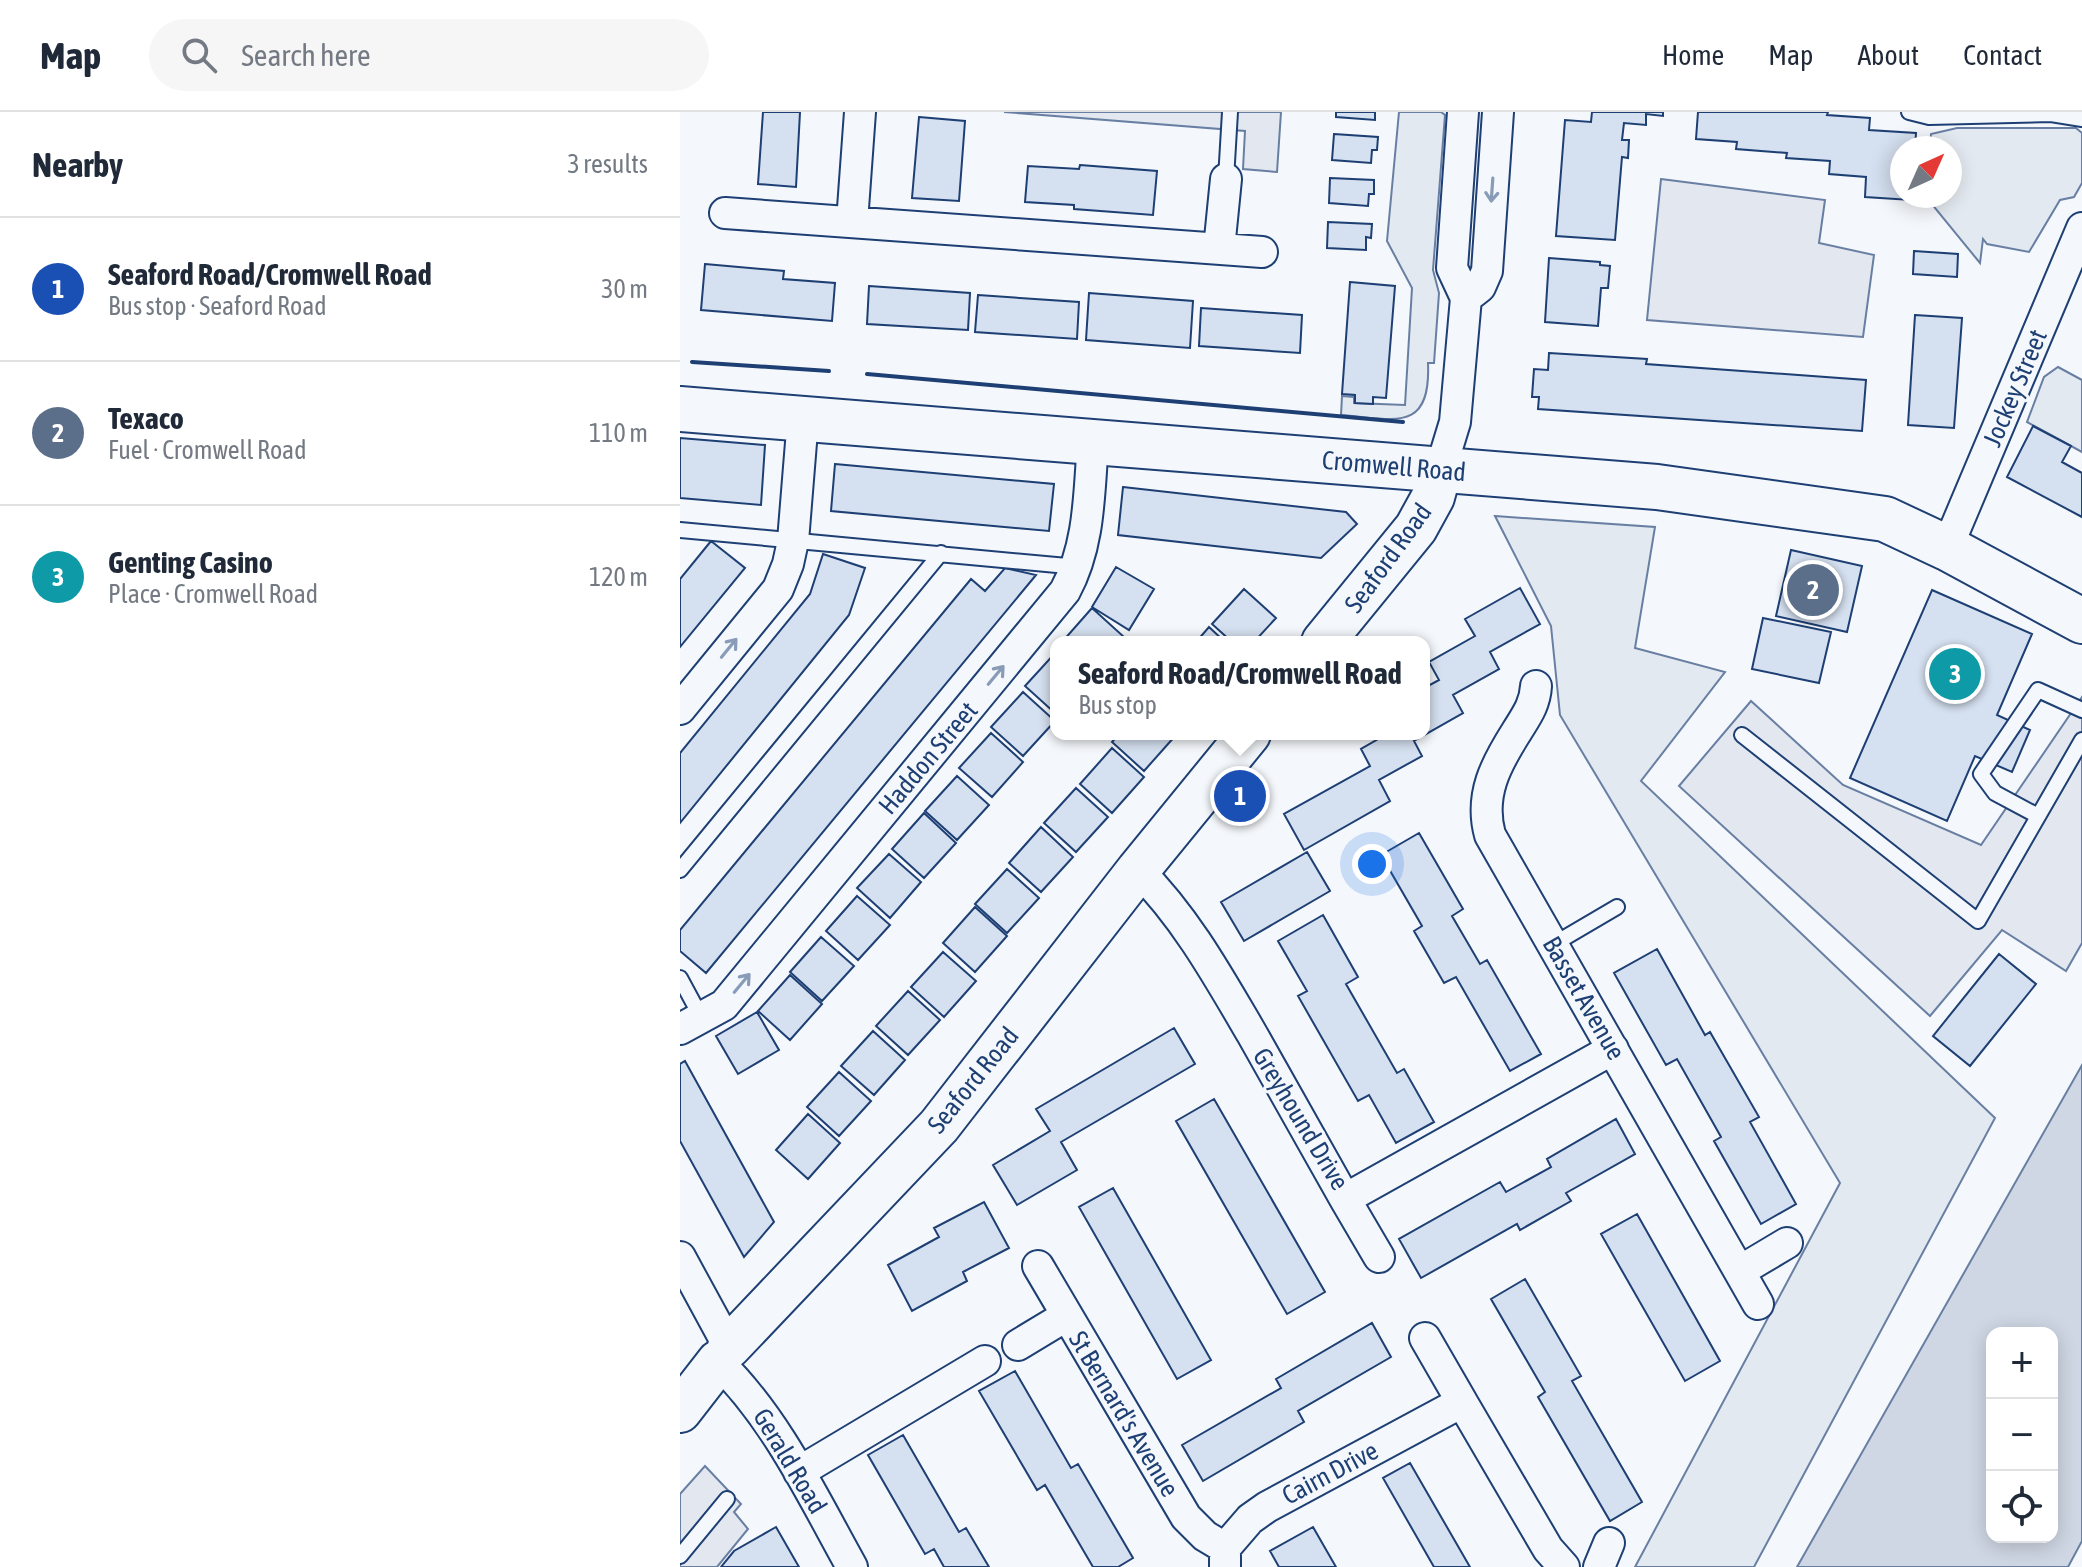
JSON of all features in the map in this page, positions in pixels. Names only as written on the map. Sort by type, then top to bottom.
[{"type":"highway","name":"Cromwell Road","points":[[680,409],[1657,487],[1885,519],[1947,548],[2082,621]]},
{"type":"street","points":[[852,222],[860,112]]},
{"type":"street","points":[[1441,468],[1455,422],[1466,298],[1452,268],[1463,112]]},
{"type":"street","points":[[1466,298],[1480,287],[1487,271],[1498,112]]},
{"type":"street","points":[[1219,249],[1226,179]]},
{"type":"street","points":[[725,213],[1262,252]]},
{"type":"street","name":"Jockey Street","points":[[1947,548],[2082,228]]},
{"type":"street","points":[[680,709],[778,589],[793,541],[803,418]]},
{"type":"street","name":"Haddon Street","points":[[690,1023],[724,1005],[1065,591],[1078,567],[1085,536],[1093,441]]},
{"type":"street","name":"Seaford Road","points":[[1328,636],[1416,528],[1433,497],[1441,468]]},
{"type":"street","name":"Basset Avenue","points":[[1536,686],[1536,701],[1498,760],[1484,816],[1490,835],[1758,1304]]},
{"type":"street","name":"Seaford Road","points":[[680,1411],[724,1354],[939,1126],[1138,870],[1244,740]]},
{"type":"street","name":"Greyhound Drive","points":[[1138,870],[1167,899],[1193,936],[1345,1199],[1613,1049]]},
{"type":"street","points":[[1345,1199],[1379,1257]]},
{"type":"street","points":[[1740,1271],[1787,1243]]},
{"type":"street","name":"Gerald Road","points":[[680,1257],[724,1354],[799,1472],[852,1567]]},
{"type":"street","name":"St Bernard's Avenue","points":[[1038,1266],[1186,1517],[1225,1557]]},
{"type":"street","points":[[1018,1345],[1066,1316]]},
{"type":"street","points":[[1425,1338],[1548,1549],[1564,1567]]},
{"type":"street","points":[[799,1472],[985,1361]]},
{"type":"street","name":"Cairn Drive","points":[[1225,1557],[1250,1519],[1267,1507],[1462,1402]]},
{"type":"lane","points":[[1226,179],[1230,112]]},
{"type":"lane","points":[[1909,112],[1929,117],[2051,114],[2082,119]]},
{"type":"lane","points":[[680,530],[1078,567]]},
{"type":"lane","points":[[680,870],[941,553]]},
{"type":"lane","points":[[2038,816],[1995,793],[1981,774],[2038,690],[2082,710]]},
{"type":"lane","points":[[1742,735],[1978,921],[2082,740]]},
{"type":"lane","points":[[1554,944],[1617,907]]},
{"type":"lane","points":[[680,978],[690,1023]]},
{"type":"lane","points":[[680,1556],[727,1499]]},
{"type":"shaded area","points":[[1004,112],[1281,112],[1277,172],[1243,169],[1245,131]]},
{"type":"shaded area","points":[[1399,112],[1441,112],[1445,115],[1433,270],[1439,293],[1434,363],[1428,363],[1427,386],[1423,402],[1416,412],[1393,419],[1341,415],[1342,396],[1354,397],[1354,403],[1405,405],[1412,288],[1387,241]]},
{"type":"shaded area","points":[[1957,128],[2076,128],[2082,133],[2082,183],[2074,197],[2060,200],[2029,252],[1987,244],[1983,239],[1980,263],[1935,208],[1962,208],[1962,136],[1931,134]]},
{"type":"shaded area","points":[[1661,179],[1825,200],[1819,243],[1874,255],[1863,337],[1647,320]]},
{"type":"shaded area","points":[[2058,367],[2082,380],[2082,452],[2027,422],[2044,377]]},
{"type":"shaded area","points":[[1495,516],[1655,527],[1635,648],[1725,672],[1641,781],[1995,1118],[1754,1567],[1635,1567],[1840,1183],[1560,715],[1551,626]]},
{"type":"shaded area","points":[[2082,697],[2082,943],[2066,971],[2002,930],[1930,1016],[1679,786],[1751,701],[1843,785],[1981,845]]},
{"type":"shaded area","points":[[2082,1065],[2082,1541],[2068,1567],[1797,1567]]},
{"type":"shaded area","points":[[705,1466],[741,1504],[734,1512],[748,1529],[717,1567],[680,1567],[680,1494]]},
{"type":"building","points":[[763,112],[800,112],[796,187],[758,184]]},
{"type":"building","points":[[1336,112],[1375,112],[1375,120],[1336,117]]},
{"type":"building","points":[[1592,112],[1663,112],[1663,116],[1646,114],[1646,125],[1624,123],[1622,140],[1629,140],[1628,158],[1622,157],[1615,240],[1556,236],[1565,120],[1591,122]]},
{"type":"building","points":[[1698,112],[1828,112],[1827,115],[1870,118],[1869,130],[1916,133],[1916,136],[1890,136],[1890,199],[1865,197],[1866,177],[1829,174],[1830,161],[1786,158],[1787,153],[1736,149],[1737,142],[1696,139]]},
{"type":"building","points":[[919,117],[965,121],[959,201],[912,198]]},
{"type":"building","points":[[1334,134],[1378,137],[1377,150],[1372,150],[1371,163],[1332,160]]},
{"type":"building","points":[[1080,165],[1157,171],[1153,215],[1025,202],[1028,166],[1079,169]]},
{"type":"building","points":[[1330,178],[1374,180],[1374,194],[1369,194],[1368,206],[1329,203]]},
{"type":"building","points":[[1328,222],[1372,224],[1371,238],[1366,237],[1366,250],[1327,248]]},
{"type":"building","points":[[1914,251],[1958,254],[1957,277],[1913,274]]},
{"type":"building","points":[[1549,258],[1600,262],[1600,265],[1610,266],[1608,288],[1601,288],[1598,326],[1545,322]]},
{"type":"building","points":[[705,264],[784,271],[783,279],[835,283],[832,321],[701,310]]},
{"type":"building","points":[[1350,282],[1395,286],[1386,398],[1373,397],[1373,404],[1355,403],[1355,395],[1342,394]]},
{"type":"building","points":[[869,286],[970,293],[968,330],[867,324]]},
{"type":"building","points":[[1089,293],[1193,301],[1190,348],[1086,340]]},
{"type":"building","points":[[978,295],[1079,302],[1077,339],[975,332]]},
{"type":"building","points":[[1201,308],[1302,315],[1300,353],[1199,346]]},
{"type":"building","points":[[1915,315],[1962,318],[1954,428],[1908,425]]},
{"type":"building","points":[[1549,353],[1647,359],[1646,364],[1866,380],[1862,431],[1538,409],[1539,397],[1532,397],[1534,369],[1548,370]]},
{"type":"building","points":[[2033,426],[2071,446],[2062,462],[2082,473],[2082,517],[2007,477]]},
{"type":"building","points":[[680,438],[765,445],[761,505],[680,498]]},
{"type":"building","points":[[835,464],[1054,484],[1049,531],[831,511]]},
{"type":"building","points":[[1123,487],[1346,512],[1357,524],[1321,558],[1118,535]]},
{"type":"building","points":[[711,541],[745,568],[680,647],[680,579]]},
{"type":"building","points":[[1791,550],[1862,566],[1847,632],[1776,616]]},
{"type":"building","points":[[823,554],[865,568],[849,615],[680,823],[680,753],[810,594]]},
{"type":"building","points":[[1116,567],[1154,589],[1129,630],[1092,607]]},
{"type":"building","points":[[1005,568],[1036,575],[706,973],[680,951],[680,930],[971,579],[985,591]]},
{"type":"building","points":[[1520,588],[1540,624],[1490,652],[1499,669],[1453,695],[1463,713],[1430,732],[1430,685],[1439,680],[1430,661],[1475,636],[1465,619]]},
{"type":"building","points":[[1244,589],[1276,618],[1260,636],[1225,636],[1212,624]]},
{"type":"building","points":[[1932,590],[2032,634],[1997,715],[2030,730],[2012,772],[1975,756],[1947,821],[1850,778]]},
{"type":"building","points":[[1092,608],[1123,636],[1067,636]]},
{"type":"building","points":[[1763,618],[1831,632],[1819,683],[1752,669]]},
{"type":"building","points":[[1209,627],[1219,636],[1201,636]]},
{"type":"building","points":[[1050,659],[1050,709],[1025,686]]},
{"type":"building","points":[[1023,692],[1050,716],[1050,726],[1023,756],[991,727]]},
{"type":"building","points":[[991,733],[1023,762],[992,797],[959,768]]},
{"type":"building","points":[[1114,740],[1172,740],[1144,771],[1112,742]]},
{"type":"building","points":[[1377,740],[1416,740],[1422,756],[1379,780],[1390,801],[1304,850],[1284,814],[1370,766],[1361,749]]},
{"type":"building","points":[[1112,748],[1144,777],[1112,813],[1080,784]]},
{"type":"building","points":[[957,776],[989,805],[957,840],[925,811]]},
{"type":"building","points":[[1076,788],[1108,817],[1076,852],[1044,823]]},
{"type":"building","points":[[924,813],[956,843],[924,878],[892,849]]},
{"type":"building","points":[[1041,827],[1073,857],[1041,892],[1009,863]]},
{"type":"building","points":[[1419,833],[1463,909],[1452,916],[1480,964],[1487,960],[1541,1054],[1510,1071],[1456,977],[1444,983],[1414,931],[1422,926],[1381,855]]},
{"type":"building","points":[[1307,852],[1330,891],[1244,941],[1221,902]]},
{"type":"building","points":[[889,854],[921,882],[890,918],[857,888]]},
{"type":"building","points":[[1007,869],[1039,898],[1007,933],[975,904]]},
{"type":"building","points":[[857,896],[890,925],[858,960],[826,931]]},
{"type":"building","points":[[975,907],[1007,936],[975,972],[943,943]]},
{"type":"building","points":[[1323,915],[1358,977],[1346,984],[1397,1073],[1404,1069],[1434,1122],[1396,1143],[1369,1095],[1358,1101],[1298,996],[1307,991],[1278,941]]},
{"type":"building","points":[[821,937],[854,966],[822,1001],[790,972]]},
{"type":"building","points":[[1657,949],[1705,1035],[1710,1032],[1759,1117],[1750,1122],[1796,1204],[1761,1224],[1714,1141],[1721,1137],[1677,1059],[1666,1065],[1614,973]]},
{"type":"building","points":[[943,952],[976,981],[944,1017],[911,987]]},
{"type":"building","points":[[1999,954],[2036,984],[1970,1066],[1933,1036]]},
{"type":"building","points":[[790,975],[822,1004],[790,1040],[758,1011]]},
{"type":"building","points":[[908,991],[940,1020],[908,1055],[876,1026]]},
{"type":"building","points":[[757,1012],[779,1050],[738,1074],[716,1036]]},
{"type":"building","points":[[1174,1028],[1195,1064],[1061,1142],[1077,1170],[1017,1205],[993,1165],[1050,1131],[1036,1109]]},
{"type":"building","points":[[873,1031],[905,1060],[874,1095],[841,1066]]},
{"type":"building","points":[[685,1061],[774,1222],[744,1257],[680,1141],[680,1064]]},
{"type":"building","points":[[839,1072],[871,1101],[839,1136],[807,1107]]},
{"type":"building","points":[[1214,1099],[1325,1292],[1287,1314],[1176,1121]]},
{"type":"building","points":[[808,1114],[840,1143],[808,1179],[776,1150]]},
{"type":"building","points":[[1616,1119],[1635,1154],[1566,1193],[1571,1201],[1520,1230],[1517,1224],[1421,1278],[1399,1239],[1500,1182],[1506,1192],[1551,1167],[1547,1159]]},
{"type":"building","points":[[1113,1188],[1211,1360],[1177,1379],[1079,1207]]},
{"type":"building","points":[[984,1202],[1009,1248],[963,1272],[967,1281],[912,1311],[888,1265],[939,1237],[934,1228]]},
{"type":"building","points":[[1637,1214],[1720,1361],[1685,1381],[1601,1234]]},
{"type":"building","points":[[1525,1279],[1581,1376],[1572,1381],[1642,1502],[1610,1521],[1538,1397],[1545,1392],[1491,1299]]},
{"type":"building","points":[[1372,1323],[1391,1357],[1298,1411],[1304,1422],[1203,1481],[1182,1445],[1281,1388],[1276,1379]]},
{"type":"building","points":[[1015,1371],[1071,1468],[1078,1464],[1133,1558],[1118,1567],[1093,1567],[1045,1485],[1037,1490],[979,1391]]},
{"type":"building","points":[[903,1435],[959,1532],[966,1528],[989,1567],[944,1567],[934,1549],[925,1554],[868,1455]]},
{"type":"building","points":[[1410,1463],[1470,1567],[1434,1567],[1383,1478]]},
{"type":"building","points":[[776,1527],[799,1567],[721,1567],[734,1551]]},
{"type":"building","points":[[1313,1527],[1336,1567],[1279,1567],[1270,1551]]},
{"type":"wall","points":[[692,362],[829,371]]},
{"type":"wall","points":[[867,374],[1403,422]]},
{"type":"place","name":"Texaco","points":[[1813,590]]},
{"type":"place","name":"Genting Casino","points":[[1955,674]]},
{"type":"place","name":"Seaford Road/Cromwell Road","points":[[1240,796]]}]
